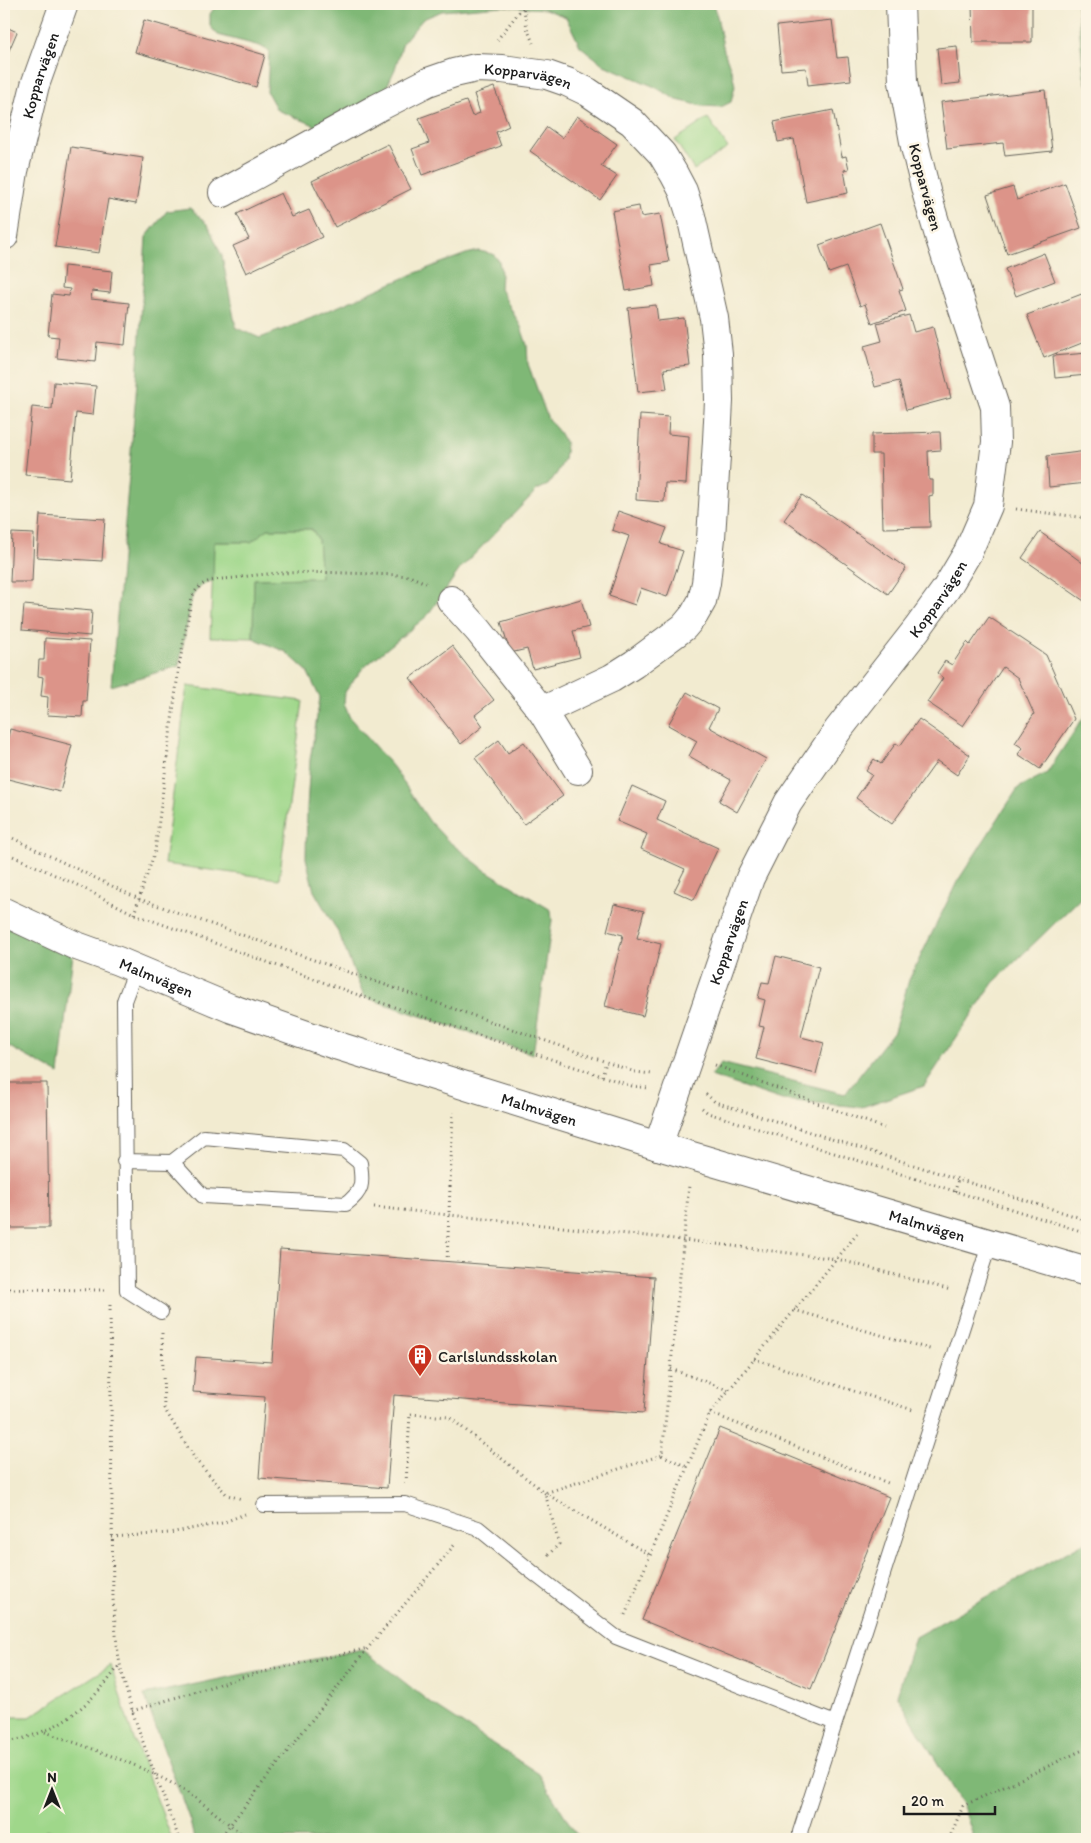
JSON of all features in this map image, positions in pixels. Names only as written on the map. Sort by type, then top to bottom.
[{"type":"street","name":"Kopparvägen","points":[[4,236],[14,171],[33,94],[64,4]]},
{"type":"street","name":"Kopparvägen","points":[[658,1146],[750,878],[788,803],[838,730],[946,589],[968,552],[988,506],[996,442],[995,406],[932,213],[915,147],[903,82],[900,4]]},
{"type":"street","name":"Kopparvägen","points":[[223,193],[428,82],[476,68],[502,69],[547,75],[567,82],[588,92],[632,122],[662,154],[683,191],[691,216],[708,286],[717,345],[719,402],[711,538],[706,583],[702,601],[684,627],[612,678],[542,711]]},
{"type":"street","points":[[450,600],[479,631],[542,711],[578,770]]},
{"type":"street","name":"Malmvägen","points":[[4,912],[74,946],[136,969],[239,1012],[335,1045],[658,1146],[1087,1272]]},
{"type":"lane","points":[[136,969],[124,1001],[124,1161],[127,1290],[161,1312]]},
{"type":"lane","points":[[124,1161],[172,1162],[204,1137],[344,1150],[360,1163],[363,1180],[358,1195],[346,1204],[203,1196],[172,1162]]},
{"type":"lane","points":[[802,1839],[800,1832],[990,1242]]},
{"type":"lane","points":[[264,1505],[405,1504],[478,1528],[616,1637],[835,1723]]},
{"type":"path","points":[[523,4],[527,28],[547,75]]},
{"type":"path","points":[[988,506],[1087,518]]},
{"type":"path","points":[[134,914],[155,851],[179,666],[192,597],[196,589],[212,581],[254,574],[397,574],[419,579],[450,600]]},
{"type":"path","points":[[4,834],[139,899],[635,1072],[779,1088],[884,1128]]},
{"type":"path","points":[[4,852],[75,884],[134,914],[364,997],[632,1086],[656,1089],[682,1077]]},
{"type":"path","points":[[602,1076],[606,1062]]},
{"type":"path","points":[[682,1077],[697,1086],[715,1102],[1087,1220]]},
{"type":"path","points":[[682,1077],[691,1101],[708,1114],[1087,1233]]},
{"type":"path","points":[[447,1262],[454,1082]]},
{"type":"path","points":[[955,1192],[958,1179]]},
{"type":"path","points":[[662,1455],[689,1184]]},
{"type":"path","points":[[346,1204],[684,1240],[837,1259],[973,1296]]},
{"type":"path","points":[[616,1637],[710,1413],[859,1231]]},
{"type":"path","points":[[4,1289],[110,1290]]},
{"type":"path","points":[[110,1300],[113,1599],[120,1664],[132,1711],[179,1839]]},
{"type":"path","points":[[794,1310],[953,1356]]},
{"type":"path","points":[[161,1312],[164,1408],[195,1459],[227,1495],[264,1505]]},
{"type":"path","points":[[754,1358],[934,1416]]},
{"type":"path","points":[[671,1369],[728,1390]]},
{"type":"path","points":[[710,1413],[910,1492]]},
{"type":"path","points":[[405,1504],[410,1414],[449,1417],[544,1493],[650,1556]]},
{"type":"path","points":[[544,1493],[662,1455],[687,1467]]},
{"type":"path","points":[[532,1572],[559,1544],[544,1493]]},
{"type":"path","points":[[112,1537],[170,1533],[222,1524],[264,1505]]},
{"type":"path","points":[[218,1839],[368,1648],[471,1526]]},
{"type":"path","points":[[132,1711],[246,1676],[368,1648]]},
{"type":"path","points":[[4,1742],[15,1741],[45,1732],[86,1705],[120,1664]]},
{"type":"path","points":[[45,1732],[155,1775],[180,1788],[248,1839]]},
{"type":"path","points":[[949,1839],[963,1806],[1087,1748]]},
{"type":"green space","points":[[217,4],[713,4],[724,51],[735,86],[731,102],[721,107],[702,106],[677,100],[655,87],[604,65],[580,46],[566,17],[545,9],[501,6],[442,11],[423,19],[403,42],[395,69],[377,108],[324,138],[312,124],[277,110],[267,92],[269,51],[260,46],[218,35],[210,26],[210,14]]},
{"type":"green space","points":[[1077,4],[1087,4],[1087,86],[1084,76]]},
{"type":"green space","points":[[708,118],[728,148],[694,170],[675,140]]},
{"type":"green space","points":[[190,208],[208,225],[222,256],[236,328],[260,338],[466,254],[479,251],[493,254],[499,261],[501,273],[500,289],[521,327],[527,345],[528,364],[548,419],[566,444],[564,460],[548,485],[537,490],[460,569],[427,616],[363,668],[345,692],[344,704],[350,718],[393,767],[430,822],[447,840],[485,870],[551,910],[552,920],[533,1054],[364,997],[339,934],[314,891],[306,858],[307,808],[310,760],[320,698],[307,671],[286,652],[253,638],[254,579],[321,578],[318,539],[312,529],[268,529],[251,542],[214,542],[213,581],[200,587],[192,597],[179,666],[111,686],[137,382],[146,237],[167,211]]},
{"type":"green space","points":[[268,529],[311,529],[318,538],[321,578],[254,579],[253,638],[210,637],[214,542],[251,542]]},
{"type":"green space","points":[[187,686],[303,701],[279,879],[164,864]]},
{"type":"green space","points":[[1087,712],[1087,892],[993,983],[924,1086],[862,1107],[782,1100],[711,1076],[721,1063],[845,1094],[894,1031],[909,980],[957,882],[1018,788],[1047,773]]},
{"type":"green space","points":[[4,912],[74,945],[59,1074],[4,1044]]},
{"type":"green space","points":[[1087,1541],[1087,1839],[974,1839],[963,1806],[897,1695],[915,1637]]},
{"type":"green space","points":[[362,1649],[432,1704],[539,1774],[579,1839],[194,1839],[190,1821],[144,1695]]},
{"type":"green space","points":[[111,1665],[131,1731],[172,1839],[71,1839],[46,1829],[45,1839],[4,1839],[4,1717],[30,1717]]},
{"type":"building","points":[[972,4],[1032,4],[1032,42],[973,42]]},
{"type":"building","points":[[144,20],[265,55],[256,87],[135,52]]},
{"type":"building","points":[[832,20],[837,58],[848,57],[851,80],[808,85],[806,68],[781,70],[777,26]]},
{"type":"building","points":[[4,26],[17,32],[4,62]]},
{"type":"building","points":[[957,46],[960,83],[941,85],[937,48]]},
{"type":"building","points":[[494,87],[509,126],[496,132],[501,146],[422,175],[412,149],[429,143],[419,118],[466,101],[472,116],[480,113],[474,94]]},
{"type":"building","points":[[1045,90],[1052,151],[1005,156],[1003,143],[947,149],[941,102]]},
{"type":"building","points":[[833,110],[842,157],[846,156],[849,169],[844,170],[848,193],[806,202],[794,139],[778,142],[774,122]]},
{"type":"building","points":[[577,116],[617,144],[601,166],[617,176],[600,200],[530,151],[547,127],[562,138]]},
{"type":"building","points":[[388,144],[411,189],[335,227],[312,181]]},
{"type":"building","points":[[71,147],[143,158],[136,204],[108,199],[99,253],[55,247]]},
{"type":"building","points":[[1065,183],[1081,228],[1007,254],[987,195],[1013,187],[1017,200]]},
{"type":"building","points":[[281,193],[292,217],[309,210],[322,237],[246,273],[233,246],[249,239],[237,214]]},
{"type":"building","points":[[639,206],[641,217],[660,214],[669,262],[651,265],[654,286],[626,291],[612,211]]},
{"type":"building","points":[[880,223],[903,289],[899,290],[906,311],[872,323],[865,304],[860,306],[846,267],[829,273],[819,245]]},
{"type":"building","points":[[1044,253],[1055,281],[1016,296],[1005,269]]},
{"type":"building","points":[[64,266],[112,271],[110,293],[92,291],[91,299],[129,303],[125,345],[97,342],[95,362],[57,358],[59,337],[48,336],[52,294],[69,296],[70,289],[62,288]]},
{"type":"building","points":[[1087,292],[1087,341],[1044,358],[1027,315]]},
{"type":"building","points":[[656,305],[658,321],[684,318],[690,366],[664,369],[667,389],[638,392],[628,308]]},
{"type":"building","points":[[909,315],[914,332],[933,327],[951,398],[906,410],[899,381],[875,387],[864,346],[882,341],[877,323]]},
{"type":"building","points":[[1087,353],[1087,375],[1055,378],[1053,356]]},
{"type":"building","points":[[54,382],[96,386],[93,415],[76,413],[70,479],[25,475],[32,407],[52,409]]},
{"type":"building","points":[[640,415],[669,417],[668,434],[689,436],[686,484],[665,483],[664,502],[636,500]]},
{"type":"building","points":[[940,432],[941,450],[928,451],[929,480],[933,480],[933,495],[929,496],[930,527],[883,528],[881,454],[872,454],[872,434]]},
{"type":"building","points":[[1087,451],[1087,483],[1049,487],[1047,456]]},
{"type":"building","points":[[802,495],[906,568],[888,594],[784,520]]},
{"type":"building","points":[[618,511],[667,528],[661,544],[683,551],[667,597],[641,588],[635,605],[609,596],[629,536],[612,530]]},
{"type":"building","points":[[40,515],[105,519],[102,561],[37,557]]},
{"type":"building","points":[[1040,532],[1087,566],[1087,603],[1022,558]]},
{"type":"building","points":[[12,533],[34,534],[32,582],[10,582]]},
{"type":"building","points":[[581,599],[589,627],[573,631],[580,657],[533,669],[527,649],[510,653],[501,622]]},
{"type":"building","points":[[24,605],[92,611],[90,636],[22,630]]},
{"type":"building","points":[[989,617],[1046,655],[1074,719],[1040,769],[1018,754],[1023,748],[1015,743],[1034,714],[1018,678],[1003,667],[963,726],[927,702],[943,678],[937,673],[945,661],[952,665],[967,642],[970,645]]},
{"type":"building","points":[[45,638],[90,641],[86,701],[83,701],[82,717],[47,715],[48,697],[41,696],[43,677],[38,676],[39,660],[44,660]]},
{"type":"building","points":[[452,646],[494,700],[475,715],[483,726],[461,744],[410,678]]},
{"type":"building","points":[[687,692],[718,709],[709,727],[766,759],[737,812],[719,801],[731,780],[689,756],[697,741],[668,725]]},
{"type":"building","points":[[919,719],[970,755],[957,775],[937,761],[892,824],[856,798],[872,775],[866,771],[874,759],[881,764],[896,743],[900,746]]},
{"type":"building","points":[[10,729],[72,745],[60,792],[4,778],[4,736],[8,737]]},
{"type":"building","points":[[499,740],[508,753],[524,742],[563,796],[524,824],[475,758]]},
{"type":"building","points":[[632,786],[665,801],[657,820],[718,848],[694,900],[674,891],[685,869],[641,849],[647,834],[617,821]]},
{"type":"building","points":[[614,904],[644,911],[637,938],[661,944],[643,1016],[605,1006],[623,935],[607,931]]},
{"type":"building","points":[[776,956],[819,967],[801,1037],[824,1043],[816,1074],[756,1059],[764,1027],[759,1026],[765,1000],[758,998],[762,982],[769,983]]},
{"type":"building","points":[[4,1083],[47,1083],[49,1228],[4,1228]]},
{"type":"building","name":"Carlslundsskolan","points":[[280,1249],[654,1277],[644,1413],[394,1395],[387,1488],[259,1478],[265,1397],[193,1392],[196,1357],[272,1362]]},
{"type":"building","points":[[720,1428],[889,1497],[811,1689],[642,1620]]},
{"type":"place","name":"Carlslundsskolan","points":[[420,1377]]}]
